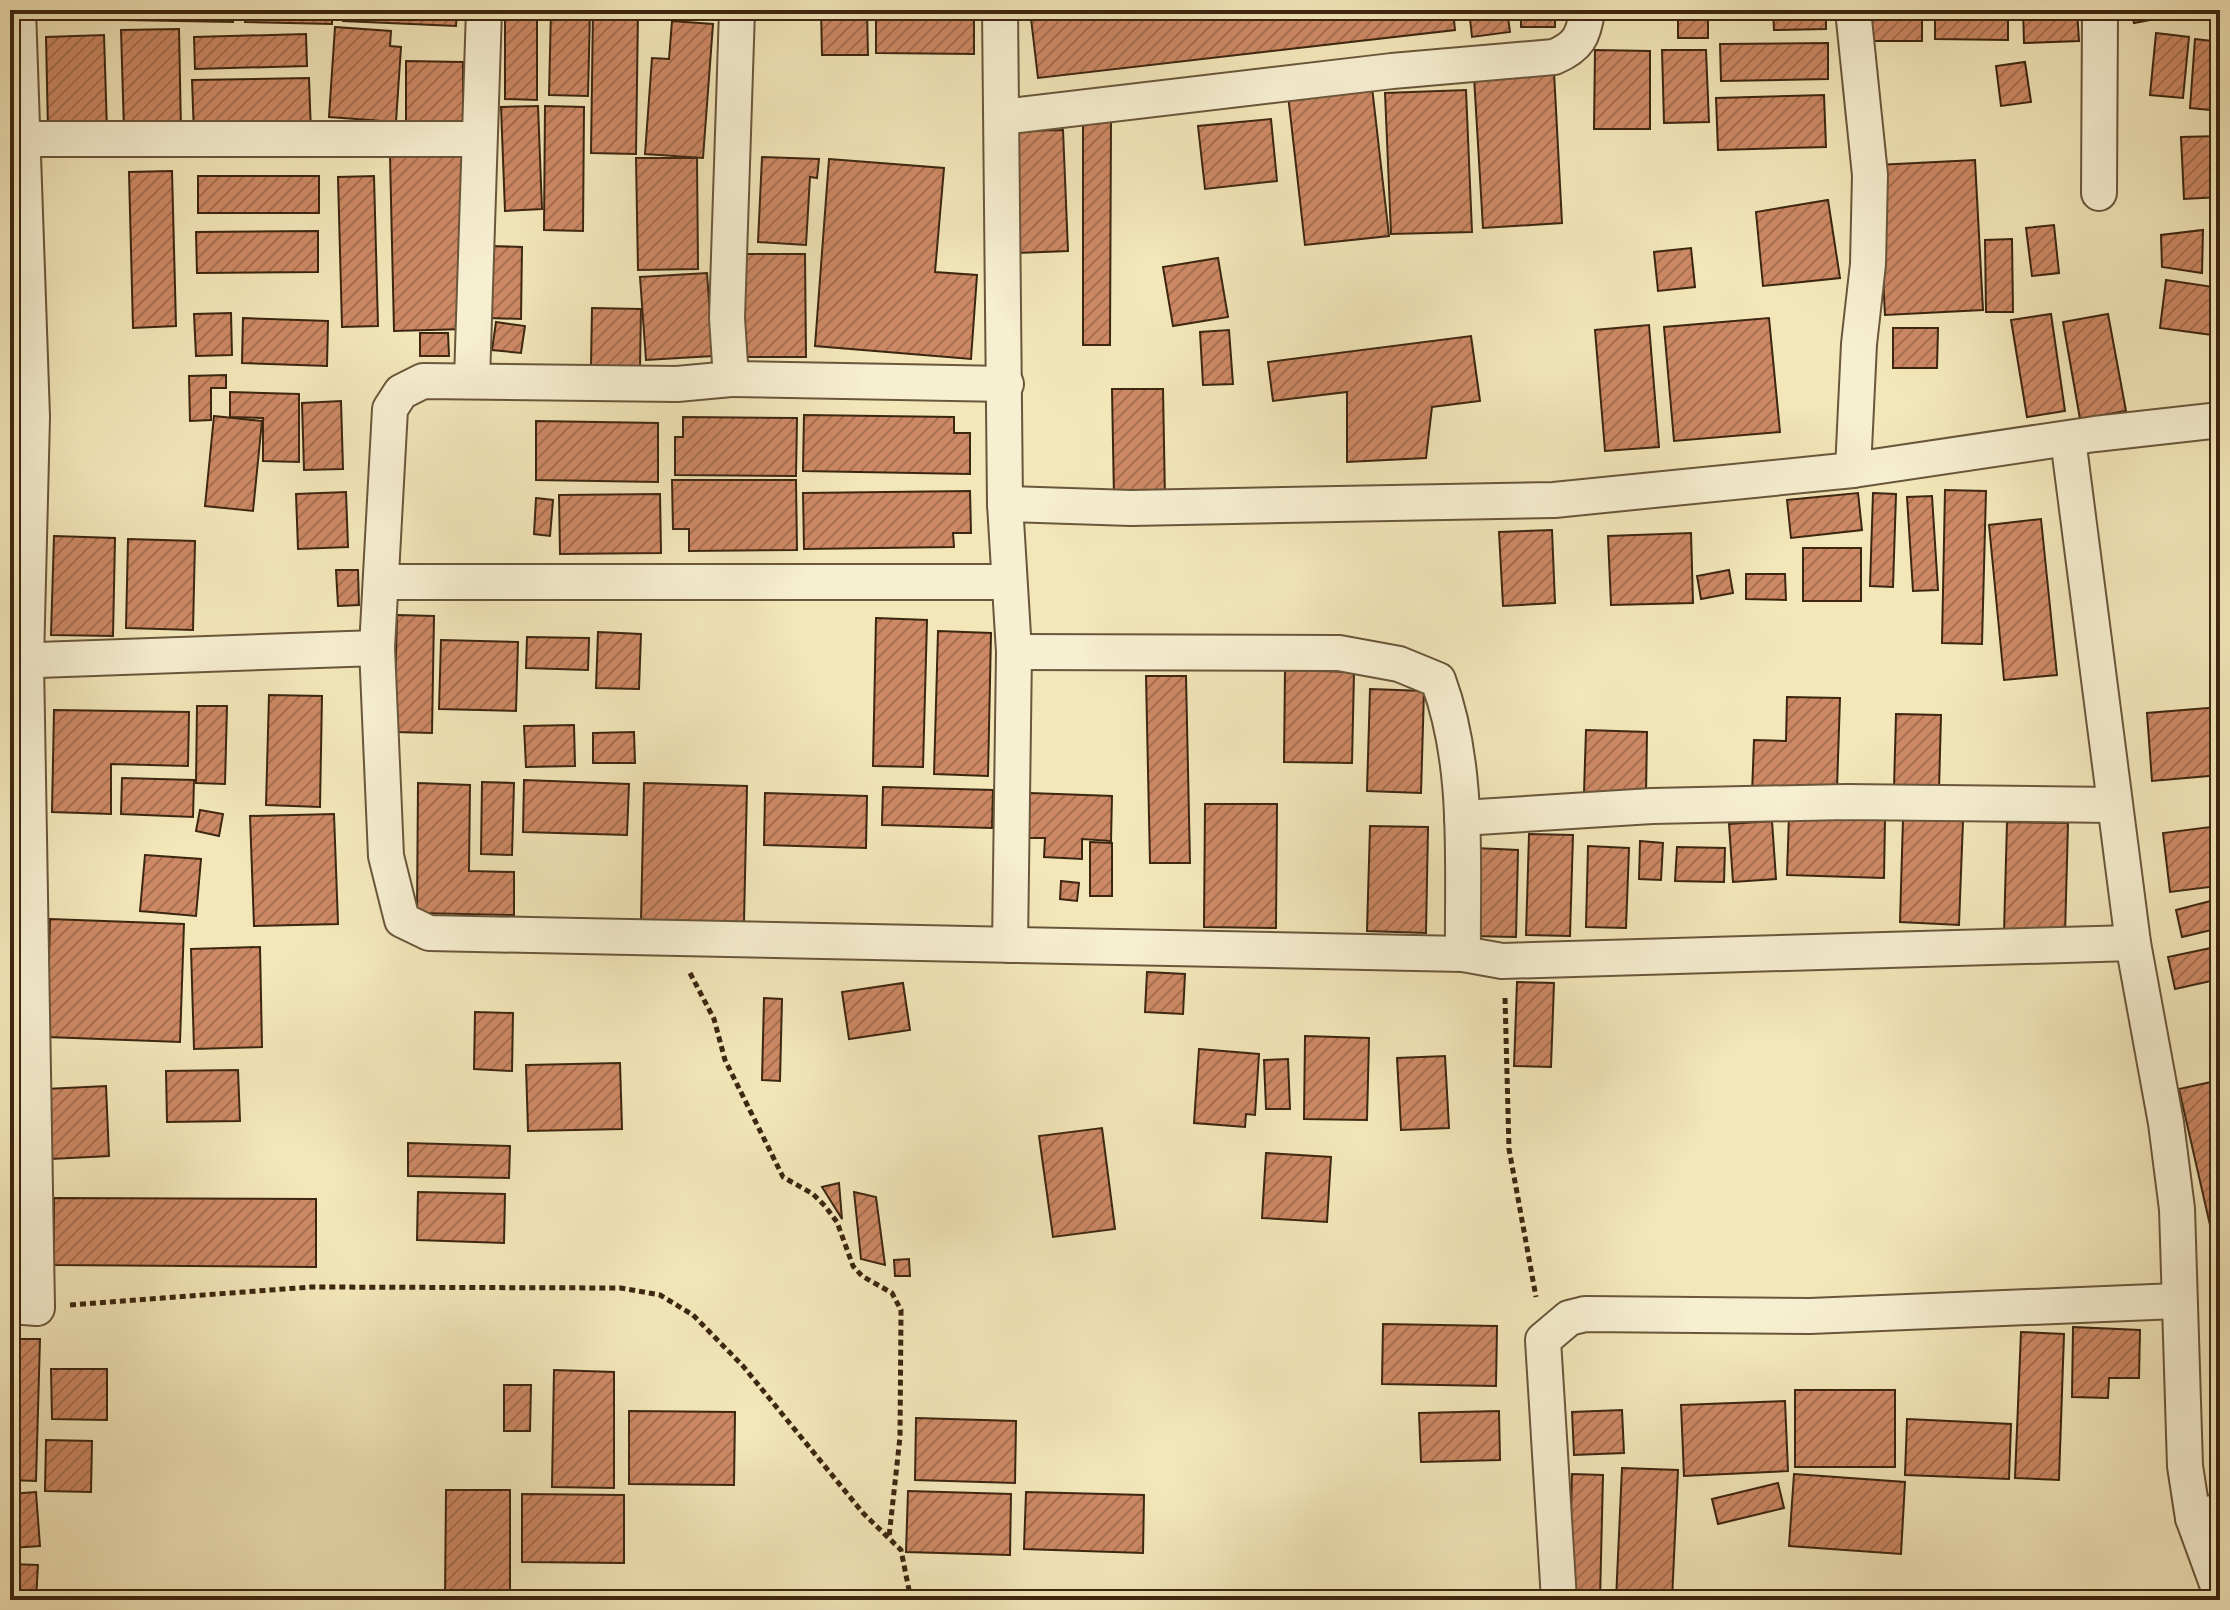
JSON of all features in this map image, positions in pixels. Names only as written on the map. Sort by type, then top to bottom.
[{"type":"street","points":[[18,10],[32,417],[18,661],[24,1307]]},
{"type":"street","points":[[472,380],[484,10]]},
{"type":"street","points":[[731,379],[727,318],[737,10]]},
{"type":"street","points":[[1000,10],[1005,504],[1007,582],[1014,652],[1010,945]]},
{"type":"street","points":[[1002,117],[1392,71],[1554,57],[1571,49],[1584,34],[1587,10]]},
{"type":"street","points":[[1853,10],[1870,175],[1868,264],[1859,344],[1853,470]]},
{"type":"street","points":[[2099,193],[2100,10]]},
{"type":"street","points":[[24,139],[478,139]]},
{"type":"street","points":[[1006,384],[731,379],[677,384],[472,380],[423,381],[401,392],[390,409],[383,582],[377,648],[386,856],[402,920],[429,933],[1463,954],[1502,961],[2133,943]]},
{"type":"street","points":[[1005,504],[1131,508],[1554,500],[1853,470],[2220,420]]},
{"type":"street","points":[[2068,439],[2133,943],[2177,1209],[2177,1301],[2185,1466],[2206,1515],[2220,1592]]},
{"type":"street","points":[[383,582],[1007,582]]},
{"type":"street","points":[[18,661],[377,648]]},
{"type":"street","points":[[1014,652],[1339,653],[1418,670],[1438,680],[1449,711],[1462,818],[1463,954]]},
{"type":"street","points":[[1462,818],[1652,806],[1846,802],[2114,805]]},
{"type":"street","points":[[1559,1600],[1543,1340],[1569,1318],[1585,1314],[1810,1316],[2177,1301]]},
{"type":"path","points":[[672,938],[714,1019],[725,1060],[783,1177],[813,1194],[825,1206],[837,1222],[853,1266],[892,1293],[901,1310],[900,1437],[889,1538]]},
{"type":"path","points":[[1502,961],[1509,1050],[1509,1149],[1543,1340]]},
{"type":"path","points":[[24,1307],[311,1287],[621,1288],[660,1295],[693,1315],[743,1366],[863,1513],[901,1550],[911,1600]]},
{"type":"building","points":[[124,10],[234,10],[233,22],[124,20]]},
{"type":"building","points":[[245,10],[332,10],[332,24],[245,22]]},
{"type":"building","points":[[343,10],[457,10],[456,26],[343,21]]},
{"type":"building","points":[[505,10],[537,11],[537,100],[505,99]]},
{"type":"building","points":[[551,10],[590,10],[588,96],[549,95]]},
{"type":"building","points":[[593,10],[638,10],[636,154],[591,153]]},
{"type":"building","points":[[821,10],[867,10],[868,55],[822,55]]},
{"type":"building","points":[[876,10],[974,10],[974,54],[876,53]]},
{"type":"building","points":[[1030,10],[1453,10],[1455,30],[1038,78]]},
{"type":"building","points":[[1469,10],[1507,10],[1510,32],[1472,37]]},
{"type":"building","points":[[1521,10],[1555,10],[1555,27],[1521,27]]},
{"type":"building","points":[[1678,10],[1708,10],[1708,38],[1678,38]]},
{"type":"building","points":[[1773,10],[1826,10],[1826,29],[1774,30]]},
{"type":"building","points":[[1864,10],[1922,11],[1922,41],[1863,41]]},
{"type":"building","points":[[1935,10],[2008,10],[2008,40],[1935,39]]},
{"type":"building","points":[[2023,10],[2077,10],[2079,41],[2024,43]]},
{"type":"building","points":[[2131,10],[2165,10],[2166,17],[2134,23]]},
{"type":"building","points":[[672,21],[713,24],[703,158],[645,154],[652,58],[669,59]]},
{"type":"building","points":[[335,27],[391,31],[390,46],[401,47],[396,122],[329,117]]},
{"type":"building","points":[[179,29],[181,130],[124,131],[121,30]]},
{"type":"building","points":[[2156,33],[2189,37],[2183,98],[2150,95]]},
{"type":"building","points":[[306,34],[307,66],[195,69],[194,37]]},
{"type":"building","points":[[104,35],[107,130],[48,130],[46,37]]},
{"type":"building","points":[[2195,39],[2220,42],[2220,111],[2190,108]]},
{"type":"building","points":[[1828,43],[1828,79],[1721,81],[1720,44]]},
{"type":"building","points":[[1595,50],[1650,51],[1650,129],[1594,129]]},
{"type":"building","points":[[1662,50],[1706,50],[1709,122],[1664,123]]},
{"type":"building","points":[[406,61],[463,62],[463,121],[406,121]]},
{"type":"building","points":[[2025,62],[2031,102],[2001,106],[1996,66]]},
{"type":"building","points":[[1554,72],[1562,223],[1483,228],[1474,77]]},
{"type":"building","points":[[309,78],[311,133],[194,135],[192,80]]},
{"type":"building","points":[[1372,87],[1389,236],[1305,245],[1288,95]]},
{"type":"building","points":[[1466,90],[1472,232],[1391,234],[1385,93]]},
{"type":"building","points":[[1824,95],[1826,147],[1718,150],[1716,98]]},
{"type":"building","points":[[538,106],[542,209],[505,211],[501,107]]},
{"type":"building","points":[[545,106],[584,107],[583,231],[544,230]]},
{"type":"building","points":[[1083,119],[1111,119],[1110,345],[1083,345]]},
{"type":"building","points":[[1271,119],[1277,181],[1205,189],[1198,126]]},
{"type":"building","points":[[1063,130],[1068,251],[1017,253],[1013,131]]},
{"type":"building","points":[[2220,136],[2220,197],[2184,199],[2181,137]]},
{"type":"building","points":[[462,155],[466,329],[394,331],[390,156]]},
{"type":"building","points":[[762,157],[819,159],[817,178],[810,177],[806,245],[758,242]]},
{"type":"building","points":[[636,158],[697,158],[698,269],[638,270]]},
{"type":"building","points":[[829,159],[944,168],[935,272],[977,275],[971,359],[815,346]]},
{"type":"building","points":[[1975,160],[1983,310],[1885,315],[1877,165]]},
{"type":"building","points":[[172,171],[176,326],[133,328],[129,172]]},
{"type":"building","points":[[198,176],[319,176],[319,213],[198,213]]},
{"type":"building","points":[[374,176],[378,326],[342,327],[338,177]]},
{"type":"building","points":[[1828,200],[1840,278],[1763,286],[1756,212]]},
{"type":"building","points":[[2054,225],[2059,273],[2032,276],[2026,228]]},
{"type":"building","points":[[2203,230],[2202,273],[2162,267],[2161,235]]},
{"type":"building","points":[[318,231],[318,272],[197,273],[196,232]]},
{"type":"building","points":[[2012,239],[2013,312],[1986,312],[1985,240]]},
{"type":"building","points":[[490,246],[522,247],[521,319],[489,318]]},
{"type":"building","points":[[1691,248],[1695,287],[1658,291],[1654,252]]},
{"type":"building","points":[[744,254],[805,254],[806,357],[745,357]]},
{"type":"building","points":[[1218,258],[1228,317],[1173,326],[1163,267]]},
{"type":"building","points":[[707,273],[713,356],[646,360],[640,277]]},
{"type":"building","points":[[2166,280],[2220,288],[2220,336],[2160,328]]},
{"type":"building","points":[[592,308],[641,309],[640,368],[591,367]]},
{"type":"building","points":[[231,313],[232,355],[196,356],[194,314]]},
{"type":"building","points":[[2051,314],[2065,411],[2027,417],[2011,320]]},
{"type":"building","points":[[2108,314],[2126,411],[2080,419],[2063,322]]},
{"type":"building","points":[[243,318],[328,321],[327,366],[242,363]]},
{"type":"building","points":[[1769,318],[1780,432],[1674,441],[1664,327]]},
{"type":"building","points":[[496,322],[525,326],[521,353],[492,350]]},
{"type":"building","points":[[1649,325],[1659,447],[1605,451],[1595,330]]},
{"type":"building","points":[[1893,328],[1938,328],[1937,368],[1893,368]]},
{"type":"building","points":[[1229,330],[1233,384],[1203,385],[1200,332]]},
{"type":"building","points":[[420,333],[448,333],[449,356],[420,356]]},
{"type":"building","points":[[1471,336],[1480,401],[1432,407],[1426,458],[1347,462],[1347,392],[1273,401],[1268,362]]},
{"type":"building","points":[[226,375],[226,388],[211,388],[211,420],[190,421],[189,376]]},
{"type":"building","points":[[1112,389],[1163,389],[1165,499],[1114,499]]},
{"type":"building","points":[[230,392],[299,394],[299,462],[263,461],[263,418],[230,417]]},
{"type":"building","points":[[341,401],[343,469],[304,470],[302,403]]},
{"type":"building","points":[[804,415],[954,417],[954,433],[970,433],[970,474],[803,471]]},
{"type":"building","points":[[214,416],[262,421],[253,511],[205,506]]},
{"type":"building","points":[[683,417],[797,418],[796,476],[675,475],[675,437],[683,437]]},
{"type":"building","points":[[536,421],[658,423],[658,482],[536,480]]},
{"type":"building","points":[[672,480],[796,480],[797,550],[689,551],[689,529],[673,529]]},
{"type":"building","points":[[1945,490],[1986,491],[1982,644],[1942,643]]},
{"type":"building","points":[[970,491],[971,533],[953,533],[954,547],[804,549],[803,493]]},
{"type":"building","points":[[346,492],[348,547],[298,549],[296,494]]},
{"type":"building","points":[[1858,493],[1862,530],[1791,538],[1787,500]]},
{"type":"building","points":[[1873,493],[1896,494],[1893,587],[1870,586]]},
{"type":"building","points":[[660,494],[661,553],[560,554],[559,495]]},
{"type":"building","points":[[1932,496],[1938,590],[1913,591],[1907,497]]},
{"type":"building","points":[[536,498],[553,500],[550,536],[534,534]]},
{"type":"building","points":[[2041,519],[2057,675],[2004,680],[1989,525]]},
{"type":"building","points":[[1552,530],[1555,603],[1503,606],[1499,532]]},
{"type":"building","points":[[1691,533],[1693,603],[1611,605],[1608,536]]},
{"type":"building","points":[[54,536],[115,538],[113,636],[51,635]]},
{"type":"building","points":[[128,539],[195,541],[193,630],[126,628]]},
{"type":"building","points":[[1803,548],[1861,548],[1861,601],[1803,601]]},
{"type":"building","points":[[336,570],[358,570],[359,605],[338,606]]},
{"type":"building","points":[[1729,570],[1733,593],[1701,599],[1697,576]]},
{"type":"building","points":[[1746,574],[1785,574],[1786,600],[1746,599]]},
{"type":"building","points":[[397,615],[434,616],[432,733],[394,732]]},
{"type":"building","points":[[876,618],[927,620],[923,767],[873,766]]},
{"type":"building","points":[[938,631],[991,633],[988,776],[934,774]]},
{"type":"building","points":[[598,632],[641,634],[639,689],[596,688]]},
{"type":"building","points":[[527,637],[589,638],[588,670],[526,668]]},
{"type":"building","points":[[441,640],[518,642],[516,711],[439,709]]},
{"type":"building","points":[[1285,670],[1354,672],[1352,763],[1284,762]]},
{"type":"building","points":[[1146,676],[1186,676],[1190,863],[1150,863]]},
{"type":"building","points":[[1370,689],[1424,691],[1421,793],[1367,791]]},
{"type":"building","points":[[269,695],[322,696],[320,807],[266,805]]},
{"type":"building","points":[[1787,697],[1840,698],[1837,789],[1752,794],[1754,740],[1786,741]]},
{"type":"building","points":[[197,706],[227,706],[225,784],[196,783]]},
{"type":"building","points":[[2220,707],[2220,775],[2152,781],[2147,713]]},
{"type":"building","points":[[54,710],[189,712],[188,766],[111,764],[111,814],[52,812]]},
{"type":"building","points":[[1896,714],[1941,715],[1939,790],[1894,788]]},
{"type":"building","points":[[574,725],[575,766],[526,767],[524,726]]},
{"type":"building","points":[[1586,730],[1647,732],[1646,795],[1584,793]]},
{"type":"building","points":[[634,732],[635,763],[593,763],[593,733]]},
{"type":"building","points":[[122,778],[194,780],[193,817],[121,814]]},
{"type":"building","points":[[524,780],[629,784],[627,835],[523,832]]},
{"type":"building","points":[[482,782],[514,783],[512,855],[481,854]]},
{"type":"building","points":[[418,783],[470,785],[469,871],[514,872],[514,915],[417,913]]},
{"type":"building","points":[[644,783],[747,786],[744,922],[641,920]]},
{"type":"building","points":[[883,787],[993,790],[992,828],[882,825]]},
{"type":"building","points":[[765,793],[867,796],[866,848],[764,845]]},
{"type":"building","points":[[1030,793],[1112,796],[1111,841],[1082,839],[1082,859],[1044,857],[1045,838],[1028,838]]},
{"type":"building","points":[[1205,804],[1277,804],[1276,928],[1204,927]]},
{"type":"building","points":[[200,810],[223,814],[219,836],[196,831]]},
{"type":"building","points":[[334,814],[338,924],[254,926],[250,816]]},
{"type":"building","points":[[1789,815],[1885,818],[1884,878],[1787,875]]},
{"type":"building","points":[[1903,819],[1963,821],[1959,925],[1900,922]]},
{"type":"building","points":[[1772,821],[1776,879],[1733,882],[1729,824]]},
{"type":"building","points":[[2007,822],[2068,823],[2065,935],[2004,933]]},
{"type":"building","points":[[1370,826],[1428,827],[1426,933],[1367,931]]},
{"type":"building","points":[[2210,827],[2218,886],[2170,892],[2163,833]]},
{"type":"building","points":[[1529,834],[1573,835],[1570,936],[1526,935]]},
{"type":"building","points":[[1640,841],[1663,843],[1661,880],[1639,879]]},
{"type":"building","points":[[1090,842],[1112,843],[1112,896],[1090,896]]},
{"type":"building","points":[[1588,846],[1629,848],[1626,928],[1586,927]]},
{"type":"building","points":[[1677,847],[1725,848],[1724,882],[1675,881]]},
{"type":"building","points":[[1475,848],[1518,850],[1516,937],[1472,936]]},
{"type":"building","points":[[145,855],[201,859],[196,916],[140,911]]},
{"type":"building","points":[[1061,881],[1079,883],[1077,901],[1060,899]]},
{"type":"building","points":[[2218,899],[2220,928],[2182,937],[2176,910]]},
{"type":"building","points":[[50,919],[184,924],[180,1042],[47,1037]]},
{"type":"building","points":[[2220,946],[2220,979],[2175,989],[2168,957]]},
{"type":"building","points":[[260,947],[262,1047],[194,1049],[191,949]]},
{"type":"building","points":[[1147,972],[1185,974],[1183,1014],[1145,1012]]},
{"type":"building","points":[[1517,982],[1554,983],[1551,1067],[1514,1066]]},
{"type":"building","points":[[903,983],[910,1030],[849,1039],[842,992]]},
{"type":"building","points":[[764,998],[782,999],[780,1081],[762,1080]]},
{"type":"building","points":[[475,1012],[513,1013],[512,1071],[474,1069]]},
{"type":"building","points":[[1305,1036],[1369,1038],[1367,1120],[1304,1119]]},
{"type":"building","points":[[1199,1049],[1259,1054],[1255,1115],[1246,1114],[1245,1127],[1194,1123]]},
{"type":"building","points":[[1445,1056],[1449,1128],[1401,1130],[1397,1058]]},
{"type":"building","points":[[1288,1059],[1290,1109],[1266,1109],[1264,1060]]},
{"type":"building","points":[[620,1063],[622,1129],[528,1131],[526,1065]]},
{"type":"building","points":[[238,1070],[240,1121],[167,1122],[166,1071]]},
{"type":"building","points":[[2220,1080],[2220,1223],[2210,1225],[2179,1089]]},
{"type":"building","points":[[106,1086],[109,1156],[51,1159],[46,1089]]},
{"type":"building","points":[[1102,1128],[1115,1229],[1053,1237],[1039,1136]]},
{"type":"building","points":[[408,1143],[510,1146],[509,1178],[408,1176]]},
{"type":"building","points":[[1266,1153],[1331,1157],[1327,1222],[1262,1218]]},
{"type":"building","points":[[839,1183],[842,1219],[822,1187]]},
{"type":"building","points":[[418,1192],[505,1194],[504,1243],[417,1240]]},
{"type":"building","points":[[854,1192],[876,1197],[885,1265],[861,1259]]},
{"type":"building","points":[[54,1198],[316,1199],[316,1267],[54,1265]]},
{"type":"building","points":[[909,1259],[910,1276],[895,1276],[894,1260]]},
{"type":"building","points":[[1383,1324],[1497,1326],[1496,1386],[1382,1384]]},
{"type":"building","points":[[2073,1327],[2140,1330],[2139,1378],[2109,1378],[2108,1398],[2072,1397]]},
{"type":"building","points":[[2021,1332],[2064,1334],[2059,1480],[2015,1478]]},
{"type":"building","points":[[20,1339],[40,1339],[36,1481],[10,1480],[10,1345],[20,1345]]},
{"type":"building","points":[[51,1369],[107,1369],[107,1420],[52,1419]]},
{"type":"building","points":[[554,1370],[614,1372],[614,1488],[552,1487]]},
{"type":"building","points":[[504,1385],[531,1385],[530,1431],[504,1431]]},
{"type":"building","points":[[1795,1390],[1895,1390],[1895,1467],[1795,1467]]},
{"type":"building","points":[[1785,1401],[1788,1471],[1684,1476],[1681,1405]]},
{"type":"building","points":[[1622,1410],[1624,1453],[1574,1455],[1572,1412]]},
{"type":"building","points":[[629,1411],[735,1412],[734,1485],[629,1484]]},
{"type":"building","points":[[1499,1411],[1500,1460],[1421,1462],[1419,1413]]},
{"type":"building","points":[[916,1418],[1016,1421],[1015,1483],[915,1480]]},
{"type":"building","points":[[1907,1419],[2011,1424],[2009,1479],[1905,1475]]},
{"type":"building","points":[[46,1440],[92,1441],[91,1492],[45,1491]]},
{"type":"building","points":[[1622,1468],[1678,1470],[1672,1600],[1616,1600]]},
{"type":"building","points":[[1572,1474],[1603,1475],[1600,1600],[1569,1600]]},
{"type":"building","points":[[1794,1474],[1905,1482],[1901,1554],[1789,1546]]},
{"type":"building","points":[[1778,1483],[1784,1508],[1718,1524],[1712,1499]]},
{"type":"building","points":[[446,1490],[510,1490],[510,1600],[445,1600]]},
{"type":"building","points":[[908,1491],[1011,1494],[1010,1555],[906,1552]]},
{"type":"building","points":[[36,1492],[40,1546],[10,1548],[10,1494]]},
{"type":"building","points":[[1026,1492],[1144,1495],[1143,1553],[1024,1549]]},
{"type":"building","points":[[522,1494],[624,1495],[624,1563],[522,1562]]},
{"type":"building","points":[[10,1564],[38,1565],[36,1600],[10,1600]]}]
